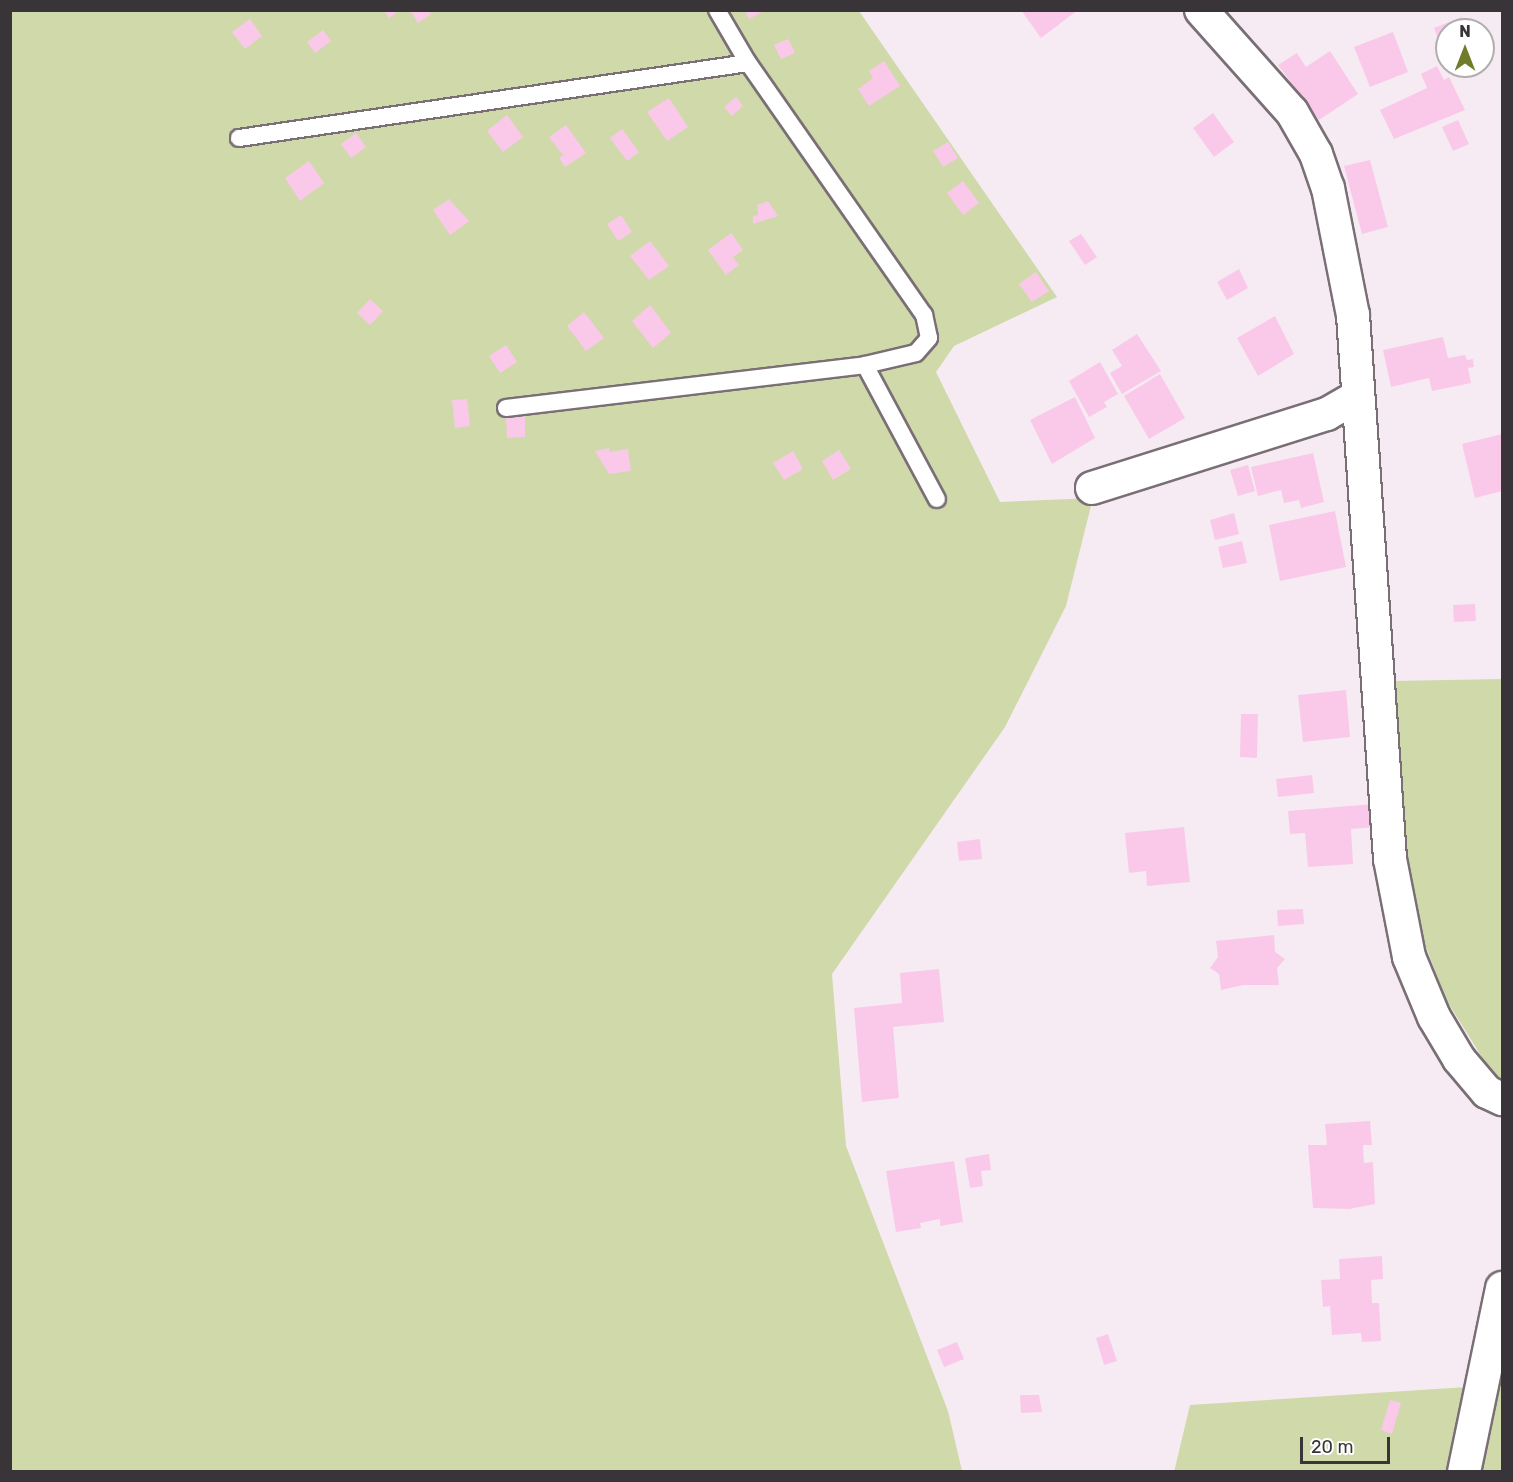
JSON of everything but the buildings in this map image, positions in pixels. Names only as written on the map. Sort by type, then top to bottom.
[{"type":"street","points":[[1201,10],[1292,112],[1316,154],[1344,257],[1357,397],[1390,859],[1409,957],[1434,1017],[1459,1059],[1487,1092],[1503,1099]]},
{"type":"street","points":[[1092,488],[1327,414],[1357,397]]},
{"type":"street","points":[[1464,1472],[1503,1288]]},
{"type":"lane","points":[[506,408],[865,365],[915,353],[929,338],[929,326],[748,63],[717,10]]},
{"type":"lane","points":[[239,138],[748,63]]},
{"type":"lane","points":[[865,365],[937,499]]},
{"type":"green space","points":[[10,11],[859,11],[1057,297],[954,346],[936,372],[1000,502],[1093,498],[1066,606],[1005,727],[832,974],[846,1146],[948,1411],[962,1471],[11,1471]]},
{"type":"green space","points":[[1502,679],[1502,1080],[1490,1070],[1447,1001],[1418,927],[1400,798],[1393,681]]},
{"type":"green space","points":[[1502,1324],[1502,1471],[1174,1472],[1190,1405],[1498,1385]]}]
